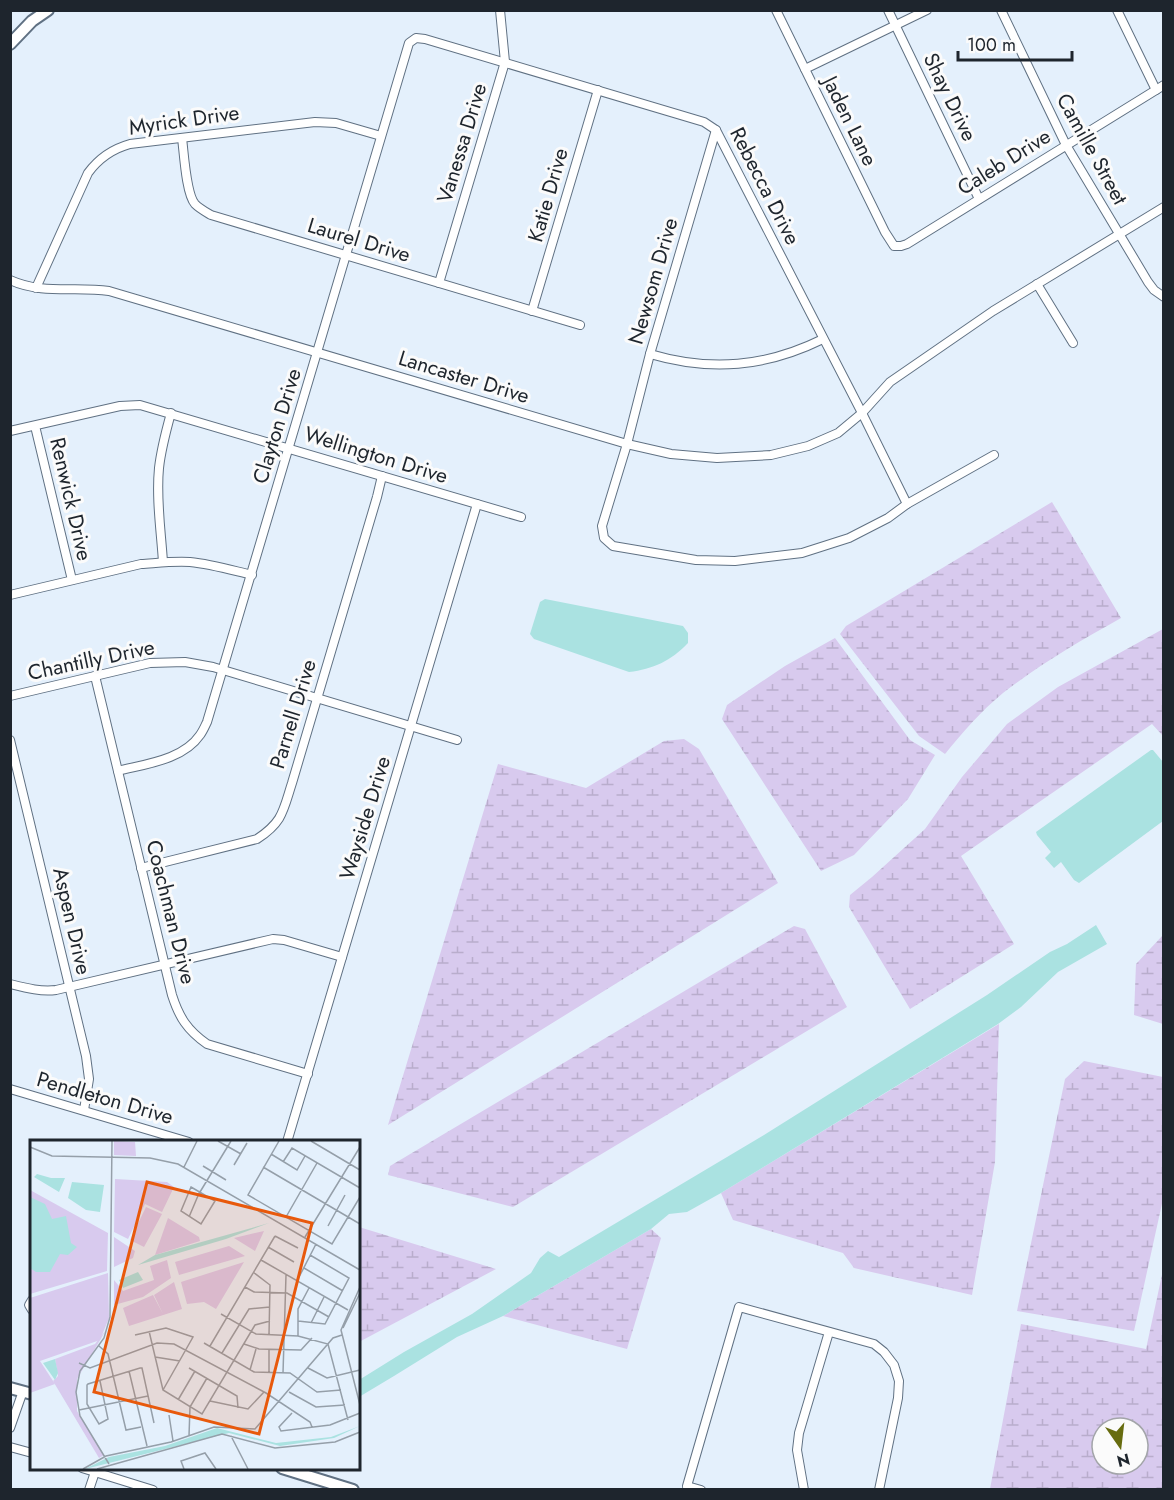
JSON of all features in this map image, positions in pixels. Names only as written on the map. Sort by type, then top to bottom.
[{"type":"street","points":[[10,44],[32,21],[48,10]]},
{"type":"street","name":"Vanessa Drive","points":[[439,283],[505,62],[500,10]]},
{"type":"street","name":"Jaden Lane","points":[[776,10],[894,246]]},
{"type":"street","name":"Shay Drive","points":[[888,10],[979,199]]},
{"type":"street","points":[[805,69],[927,10]]},
{"type":"street","name":"Camille Street","points":[[1001,10],[1066,145],[1148,282],[1164,297]]},
{"type":"street","points":[[1117,10],[1156,90]]},
{"type":"street","name":"Rebecca Drive","points":[[414,39],[426,39],[505,62],[704,122],[717,130],[907,504]]},
{"type":"street","name":"Clayton Drive","points":[[118,771],[177,754],[192,744],[207,722],[409,43],[414,39]]},
{"type":"street","name":"Caleb Drive","points":[[894,246],[907,244],[1164,85]]},
{"type":"street","name":"Katie Drive","points":[[532,311],[598,90]]},
{"type":"street","name":"Myrick Drive","points":[[36,288],[88,173],[104,156],[116,148],[130,144],[315,122],[336,123],[381,136]]},
{"type":"street","name":"Newsom Drive","points":[[717,130],[650,354],[627,444],[602,526],[604,538],[613,546],[696,560],[735,561],[802,553],[849,538],[888,518],[907,504]]},
{"type":"street","name":"Laurel Drive","points":[[182,138],[189,190],[195,204],[211,215],[580,325]]},
{"type":"street","name":"Lancaster Drive","points":[[10,280],[36,288],[61,291],[94,289],[109,291],[627,444],[671,454],[717,458],[771,455],[808,446],[838,433],[862,413],[890,382],[993,311],[1164,207]]},
{"type":"street","points":[[1037,284],[1073,343]]},
{"type":"street","points":[[650,354],[695,364],[743,364],[792,353],[823,339]]},
{"type":"street","name":"Wellington Drive","points":[[10,431],[120,406],[140,405],[521,517]]},
{"type":"street","points":[[163,562],[159,470],[171,413]]},
{"type":"street","name":"Renwick Drive","points":[[35,426],[72,580]]},
{"type":"street","points":[[907,504],[994,455]]},
{"type":"street","name":"Parnell Drive","points":[[141,868],[257,839],[271,829],[282,814],[382,476]]},
{"type":"street","name":"Wayside Drive","points":[[288,1140],[477,504]]},
{"type":"street","points":[[10,595],[141,564],[163,562],[212,565],[252,575]]},
{"type":"street","name":"Chantilly Drive","points":[[10,696],[150,663],[185,662],[224,670],[457,740]]},
{"type":"street","name":"Coachman Drive","points":[[95,676],[177,1011],[195,1036],[207,1044],[308,1074]]},
{"type":"street","name":"Aspen Drive","points":[[10,740],[86,1056],[89,1079],[84,1110]]},
{"type":"street","points":[[10,984],[47,991],[273,939],[284,940],[342,957]]},
{"type":"street","name":"Pendleton Drive","points":[[10,1089],[182,1140]]},
{"type":"street","points":[[701,1490],[687,1486],[739,1307],[874,1344],[894,1365],[899,1381],[898,1398],[879,1490]]},
{"type":"street","points":[[804,1490],[796,1450],[799,1432],[829,1332]]},
{"type":"street","points":[[10,1388],[27,1393],[10,1428]]},
{"type":"street","points":[[10,1447],[30,1452]]},
{"type":"street","points":[[88,1470],[153,1490]]},
{"type":"street","points":[[288,1470],[353,1490]]},
{"type":"street","points":[[89,1490],[94,1472]]},
{"type":"green space","points":[[1052,502],[1121,618],[1075,644],[1017,682],[972,722],[945,754],[919,736],[840,634],[846,626]]},
{"type":"green space","points":[[1163,629],[1163,736],[1152,724],[961,856],[1014,944],[910,1009],[849,907],[850,895],[925,829],[962,777],[1007,724],[1058,687]]},
{"type":"green space","points":[[835,638],[910,740],[935,755],[908,799],[854,855],[821,871],[722,719],[727,705],[785,666]]},
{"type":"green space","points":[[684,739],[699,749],[778,883],[388,1125],[498,764],[586,788],[664,741]]},
{"type":"green space","points":[[794,926],[805,929],[847,1007],[513,1207],[388,1175],[390,1166]]},
{"type":"green space","points":[[1163,935],[1163,1024],[1134,1015],[1136,964]]},
{"type":"green space","points":[[999,1024],[995,1162],[972,1295],[854,1268],[843,1253],[733,1220],[721,1193]]},
{"type":"green space","points":[[1084,1061],[1163,1077],[1163,1199],[1134,1331],[1017,1311],[1065,1079]]},
{"type":"green space","points":[[360,1227],[496,1269],[360,1341]]},
{"type":"green space","points":[[651,1229],[661,1238],[627,1349],[503,1316]]},
{"type":"green space","points":[[1163,1270],[1163,1489],[990,1489],[1021,1324],[1146,1349]]},
{"type":"shaded area","points":[[545,599],[683,626],[688,633],[688,643],[675,655],[661,663],[629,672],[534,639],[530,634],[540,602]]},
{"type":"shaded area","points":[[1151,750],[1163,762],[1163,821],[1079,883],[1074,880],[1061,862],[1054,868],[1045,858],[1051,852],[1036,832]]},
{"type":"shaded area","points":[[1096,925],[1107,944],[1058,972],[1021,1007],[998,1024],[721,1193],[687,1212],[669,1214],[651,1229],[503,1316],[457,1337],[360,1396],[360,1379],[472,1314],[531,1273],[540,1258],[548,1251],[559,1257],[764,1135],[987,995],[1050,952]]}]
